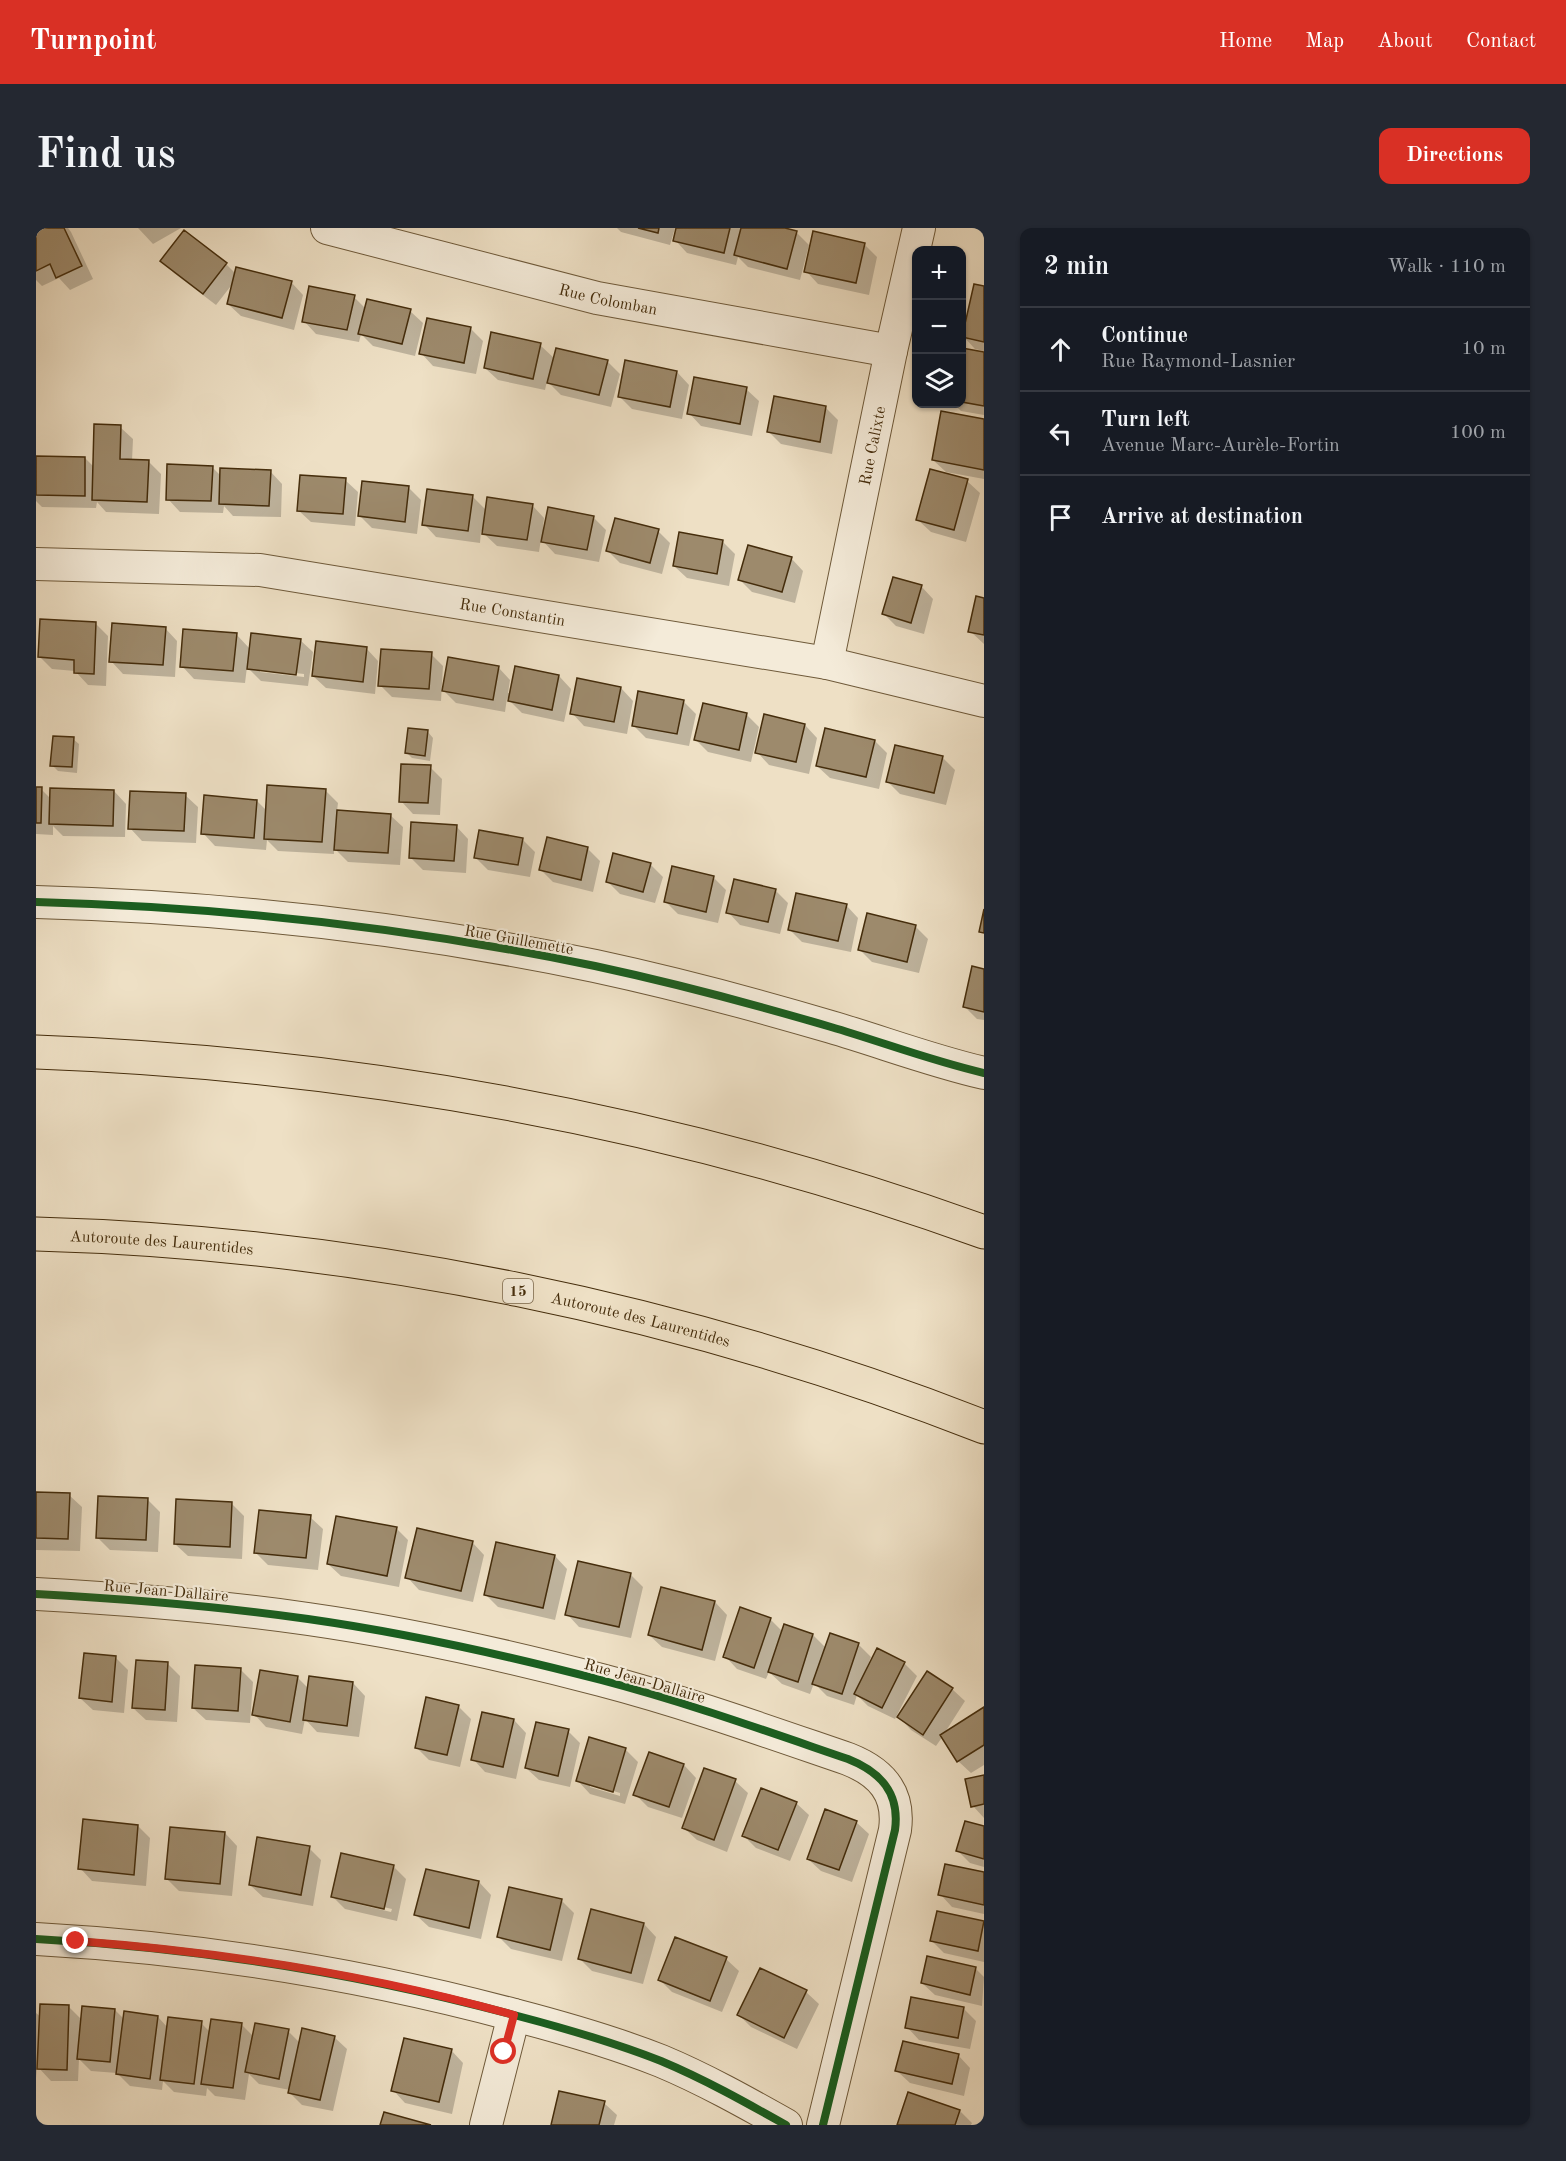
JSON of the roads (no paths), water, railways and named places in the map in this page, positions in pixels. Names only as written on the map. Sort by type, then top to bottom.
[{"type":"highway","points":[[36,1052],[179,1060],[314,1073],[428,1089],[539,1109],[655,1134],[789,1169],[984,1232]]},
{"type":"highway","name":"Autoroute des Laurentides","points":[[36,1234],[174,1242],[288,1253],[507,1288],[610,1310],[769,1352],[877,1387],[984,1427]]},
{"type":"street","name":"Rue Colomban","points":[[327,228],[597,298],[891,351]]},
{"type":"street","name":"Rue Calixte","points":[[827,663],[891,351],[920,228]]},
{"type":"street","name":"Rue Constantin","points":[[36,564],[260,570],[827,663],[984,701]]},
{"type":"street","name":"Rue Guillemette","points":[[36,902],[178,908],[245,914],[509,950],[595,966],[737,1001],[984,1073]]},
{"type":"street","name":"Rue Jean-Dallaire","points":[[36,1594],[132,1600],[267,1613],[366,1628],[462,1648],[560,1670],[654,1695],[837,1755],[869,1769],[883,1781],[893,1800],[896,1811],[895,1830],[823,2125]]},
{"type":"street","points":[[36,1939],[129,1945],[282,1964],[397,1986],[514,2015],[606,2041],[663,2062],[723,2090],[786,2125]]},
{"type":"street","points":[[486,2125],[514,2015]]}]
